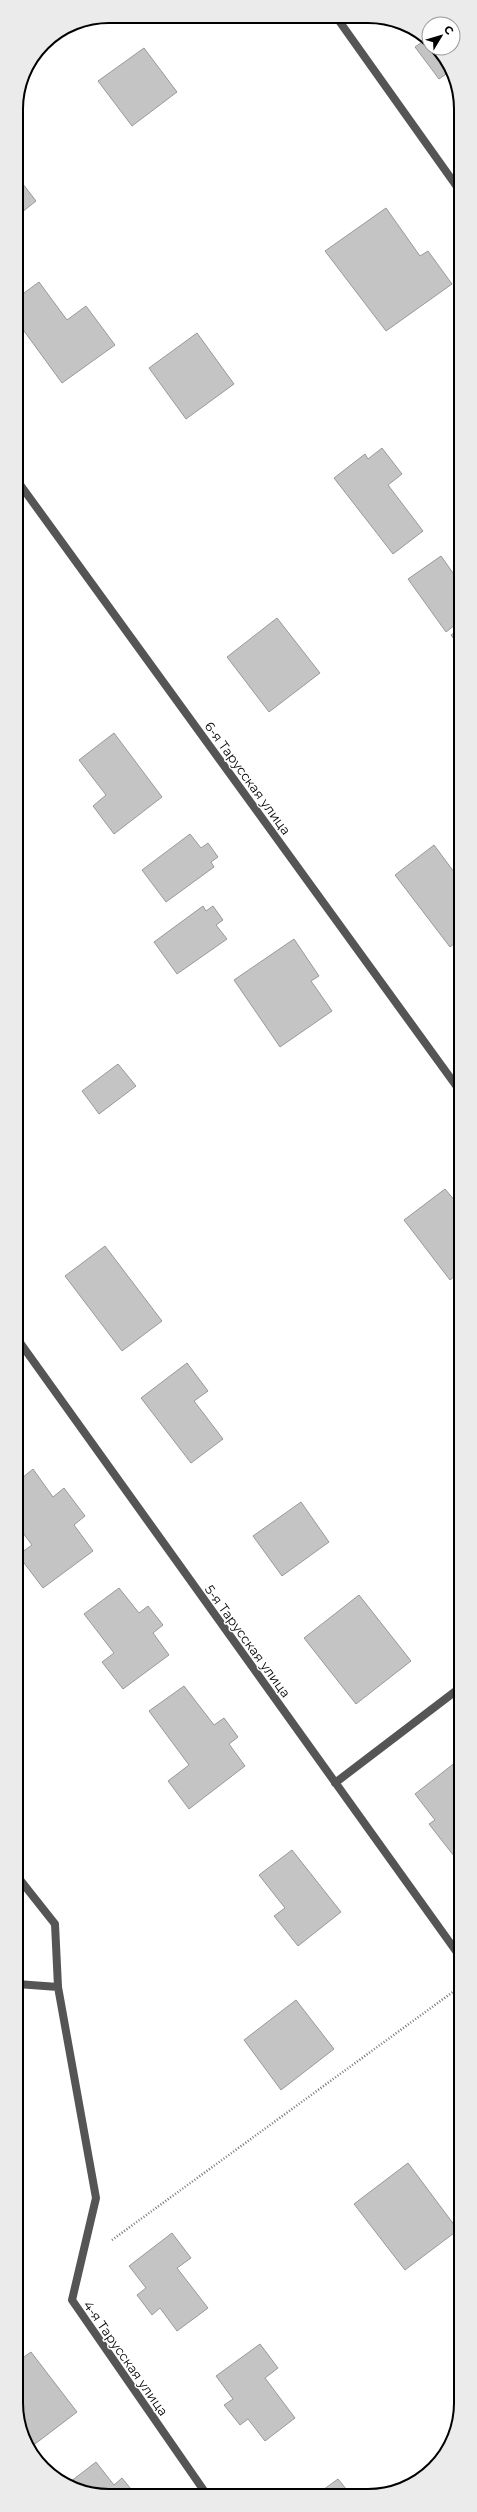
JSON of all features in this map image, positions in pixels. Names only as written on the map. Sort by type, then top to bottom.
[{"type":"street","points":[[341,23],[454,182]]},
{"type":"street","name":"6-я Тарусская улица","points":[[23,489],[454,1083]]},
{"type":"street","name":"5-я Тарусская улица","points":[[23,1347],[454,1948]]},
{"type":"street","points":[[335,1783],[454,1692]]},
{"type":"street","name":"4-я Тарусская улица","points":[[23,1884],[55,1924],[58,1987],[96,2198],[72,2300],[203,2489]]},
{"type":"street","points":[[23,1984],[58,1987]]},
{"type":"path","points":[[81,2262],[454,1991]]},
{"type":"building","points":[[421,43],[421,55],[415,47]]},
{"type":"building","points":[[144,48],[177,92],[132,126],[98,81]]},
{"type":"building","points":[[422,56],[436,57],[446,74],[439,79]]},
{"type":"building","points":[[23,184],[36,201],[23,211]]},
{"type":"building","points":[[386,208],[420,256],[428,251],[452,284],[386,331],[325,251]]},
{"type":"building","points":[[39,282],[67,320],[86,306],[115,345],[62,383],[23,330],[23,294]]},
{"type":"building","points":[[197,333],[234,384],[186,419],[149,368]]},
{"type":"building","points":[[382,448],[402,474],[388,485],[423,531],[393,554],[334,478],[365,454],[368,459]]},
{"type":"building","points":[[441,556],[454,574],[454,626],[446,632],[408,579]]},
{"type":"building","points":[[277,618],[320,673],[269,712],[227,657]]},
{"type":"building","points":[[114,733],[162,797],[114,834],[93,806],[106,795],[79,760]]},
{"type":"building","points":[[190,834],[201,848],[208,843],[218,857],[211,862],[214,867],[166,902],[142,870]]},
{"type":"building","points":[[434,845],[454,872],[454,944],[450,947],[395,875]]},
{"type":"building","points":[[203,906],[206,911],[213,906],[223,920],[216,925],[227,939],[177,974],[154,942]]},
{"type":"building","points":[[294,939],[319,976],[311,981],[332,1011],[280,1047],[234,980]]},
{"type":"building","points":[[118,1064],[136,1086],[99,1114],[82,1091]]},
{"type":"building","points":[[445,1189],[454,1200],[454,1277],[450,1280],[404,1220]]},
{"type":"building","points":[[105,1246],[162,1321],[122,1351],[65,1276]]},
{"type":"building","points":[[187,1363],[208,1391],[194,1401],[223,1439],[191,1463],[141,1398]]},
{"type":"building","points":[[33,1469],[53,1497],[64,1488],[85,1516],[74,1525],[93,1551],[43,1588],[23,1562],[23,1551],[32,1545],[23,1533],[23,1477]]},
{"type":"building","points":[[301,1502],[329,1542],[282,1576],[253,1536]]},
{"type":"building","points":[[119,1588],[139,1613],[148,1606],[163,1625],[153,1633],[169,1655],[123,1689],[102,1662],[114,1653],[84,1614]]},
{"type":"building","points":[[359,1595],[411,1661],[356,1704],[304,1638]]},
{"type":"building","points":[[184,1686],[214,1725],[224,1718],[238,1737],[229,1744],[245,1766],[189,1809],[168,1781],[189,1765],[149,1711]]},
{"type":"building","points":[[454,1763],[454,1856],[429,1824],[435,1820],[415,1794]]},
{"type":"building","points":[[292,1850],[341,1912],[298,1946],[274,1916],[285,1908],[259,1875]]},
{"type":"building","points":[[296,2000],[334,2049],[281,2090],[244,2040]]},
{"type":"building","points":[[408,2163],[454,2225],[454,2233],[405,2270],[354,2204]]},
{"type":"building","points":[[172,2233],[191,2258],[177,2268],[208,2308],[177,2331],[160,2308],[152,2315],[137,2295],[146,2288],[129,2266]]},
{"type":"building","points":[[260,2344],[278,2368],[265,2378],[295,2418],[265,2441],[248,2419],[240,2425],[224,2405],[233,2399],[216,2376]]},
{"type":"building","points":[[31,2352],[77,2412],[34,2445],[26,2425],[24,2414],[23,2358]]},
{"type":"building","points":[[96,2462],[114,2485],[122,2478],[131,2489],[98,2488],[87,2486],[72,2480]]},
{"type":"building","points":[[338,2479],[346,2489],[324,2489]]}]
